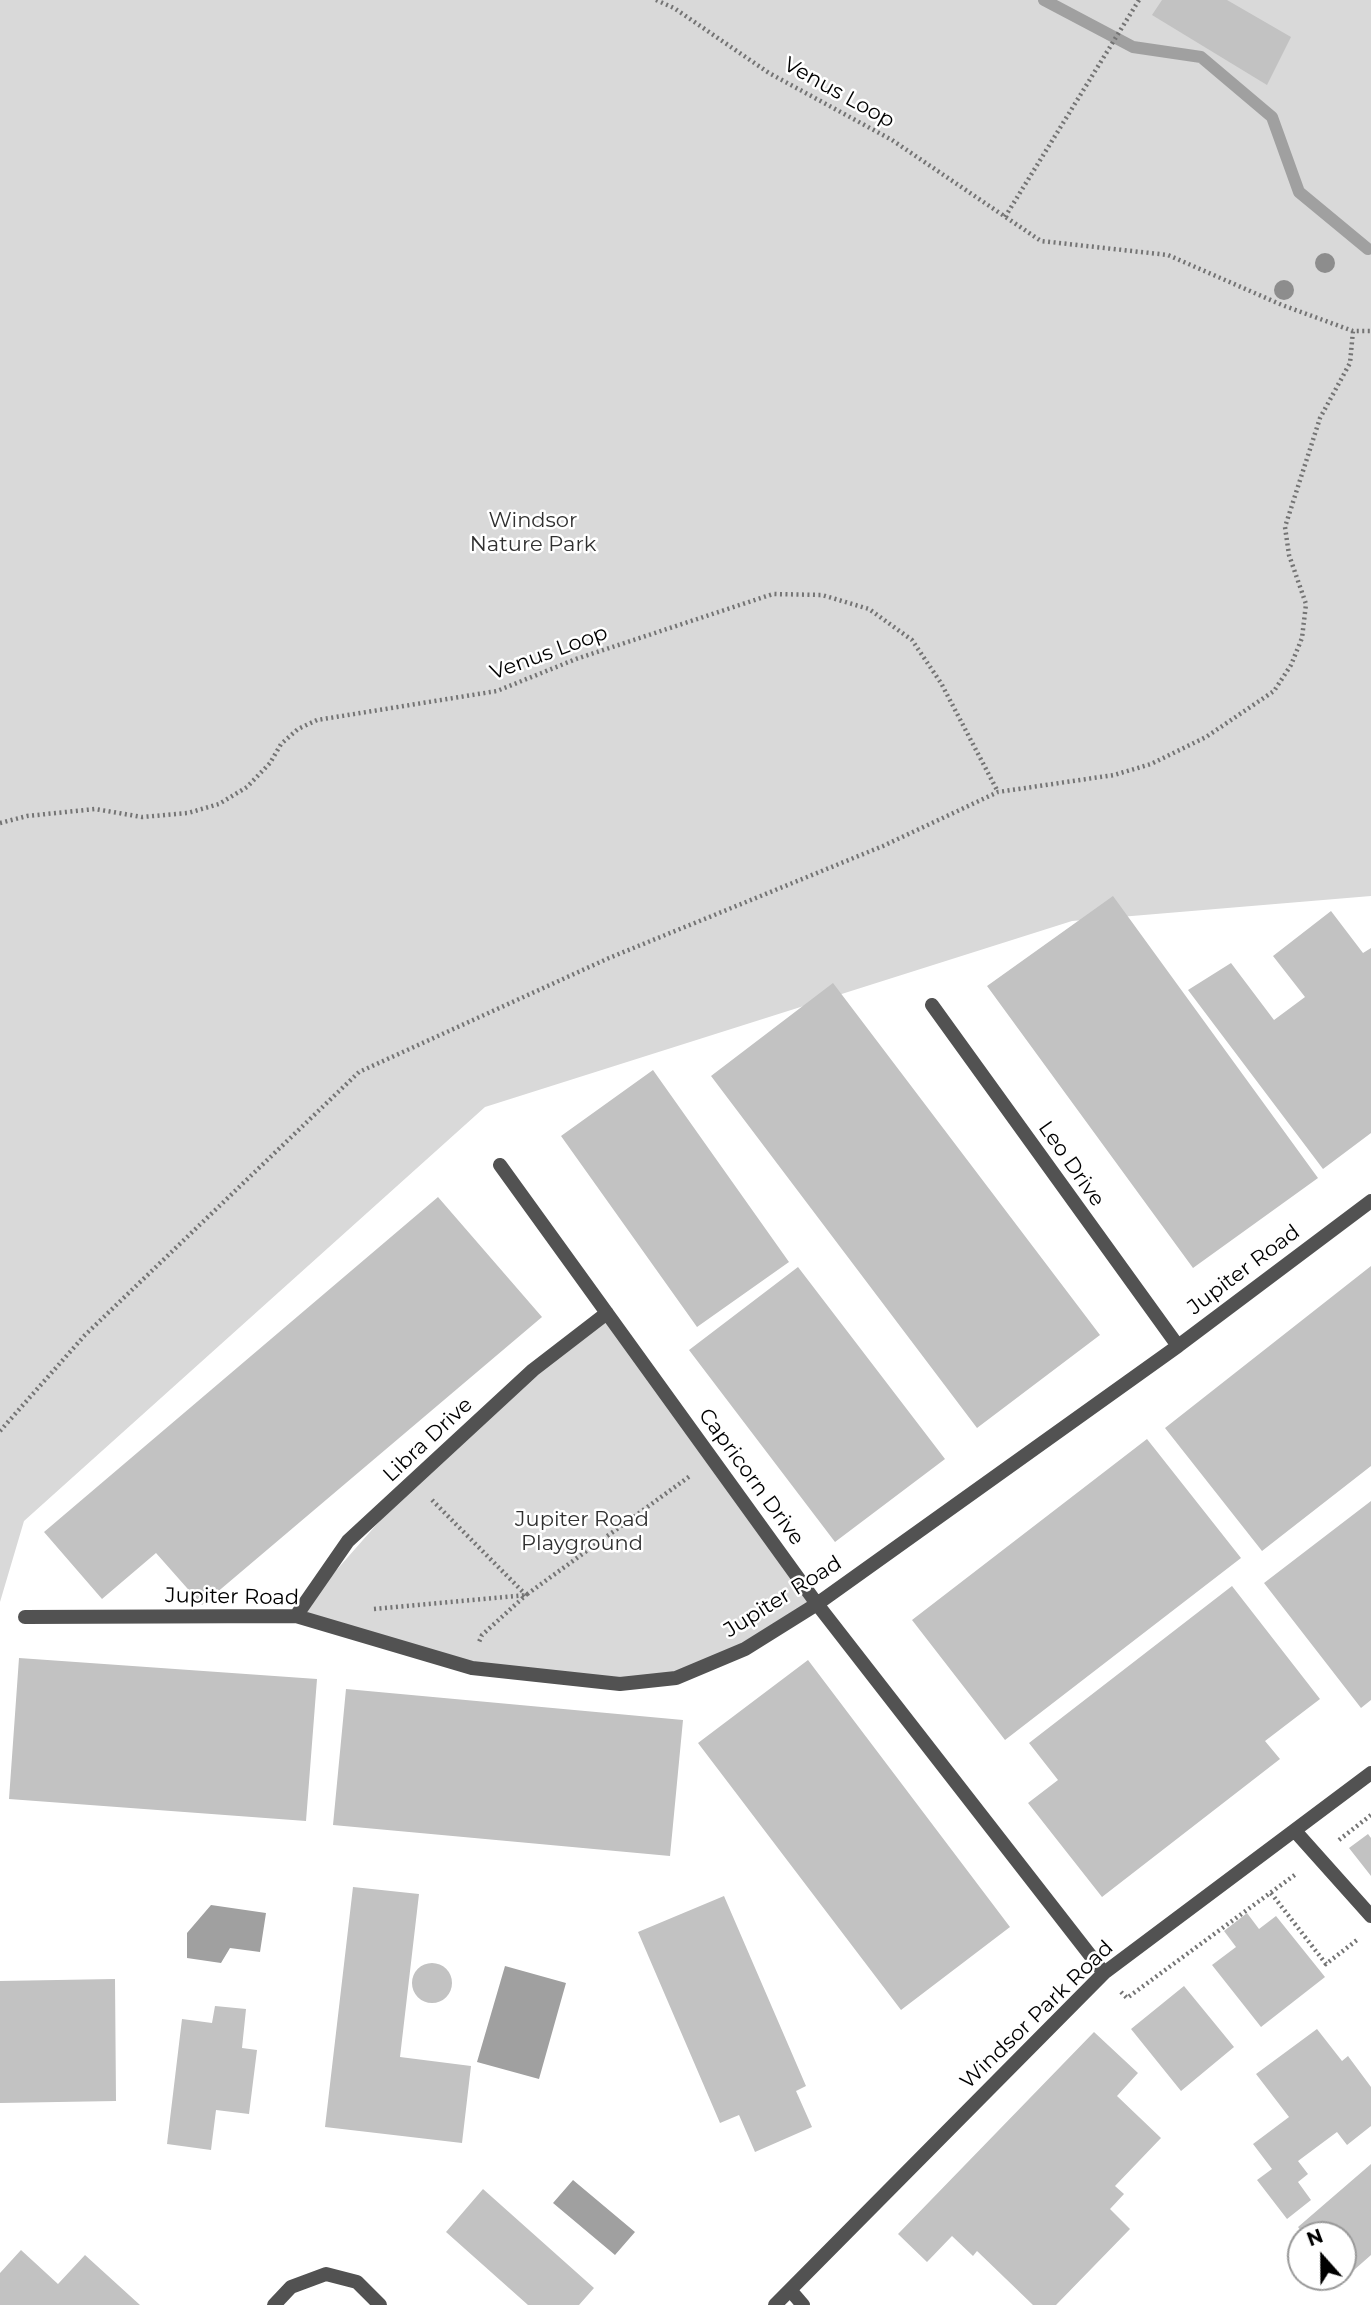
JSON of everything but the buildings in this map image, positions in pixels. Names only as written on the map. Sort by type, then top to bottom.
[{"type":"street","name":"Leo Drive","points":[[932,1005],[1178,1346]]},
{"type":"street","name":"Capricorn Drive","points":[[500,1165],[817,1604],[1104,1973]]},
{"type":"street","name":"Jupiter Road","points":[[25,1617],[296,1616],[472,1668],[620,1684],[676,1678],[745,1649],[817,1604],[1178,1346],[1371,1201]]},
{"type":"street","name":"Libra Drive","points":[[296,1616],[348,1541],[533,1370],[607,1313]]},
{"type":"street","name":"Windsor Park Road","points":[[775,2305],[1104,1973],[1371,1773]]},
{"type":"street","points":[[1295,1831],[1371,1916]]},
{"type":"street","points":[[274,2305],[291,2287],[326,2274],[357,2282],[380,2305]]},
{"type":"street","points":[[791,2291],[803,2305]]},
{"type":"path","name":"Venus Loop","points":[[656,0],[674,8],[769,73],[892,140],[1041,241],[1168,255],[1282,305],[1353,331]]},
{"type":"path","points":[[1005,218],[1139,0]]},
{"type":"path","points":[[0,1431],[85,1335],[359,1072],[609,958],[883,846],[998,792],[1114,775],[1151,764],[1206,737],[1274,691],[1291,665],[1302,638],[1306,604],[1289,555],[1285,527],[1320,418],[1350,363],[1353,331],[1371,331]]},
{"type":"path","name":"Venus Loop","points":[[0,823],[27,816],[95,809],[142,817],[188,813],[209,807],[247,787],[270,763],[281,744],[298,729],[317,720],[497,691],[576,659],[773,594],[822,595],[869,609],[912,640],[941,683],[998,792]]},
{"type":"path","points":[[414,1482],[526,1595]]},
{"type":"path","points":[[472,1668],[482,1635],[526,1595],[682,1482]]},
{"type":"path","points":[[364,1610],[526,1595]]},
{"type":"path","points":[[1104,1973],[1126,1998],[1271,1893],[1371,1815]]},
{"type":"path","points":[[1271,1893],[1326,1964],[1362,1936]]},
{"type":"green space","name":"Windsor Nature Park","points":[[0,0],[1371,0],[1371,896],[1072,921],[485,1107],[24,1521],[0,1602]]},
{"type":"green space","name":"Jupiter Road Playground","points":[[607,1313],[817,1604],[676,1678],[620,1684],[472,1668],[296,1616],[414,1482]]},
{"type":"shaded area","points":[[211,1905],[266,1913],[260,1952],[230,1948],[221,1963],[187,1958],[187,1933]]},
{"type":"shaded area","points":[[505,1966],[566,1983],[539,2079],[477,2062]]},
{"type":"shaded area","points":[[573,2180],[635,2232],[615,2255],[553,2203]]},
{"type":"waterway","points":[[1044,0],[1133,47],[1201,57],[1272,117],[1299,192],[1368,249]]}]
